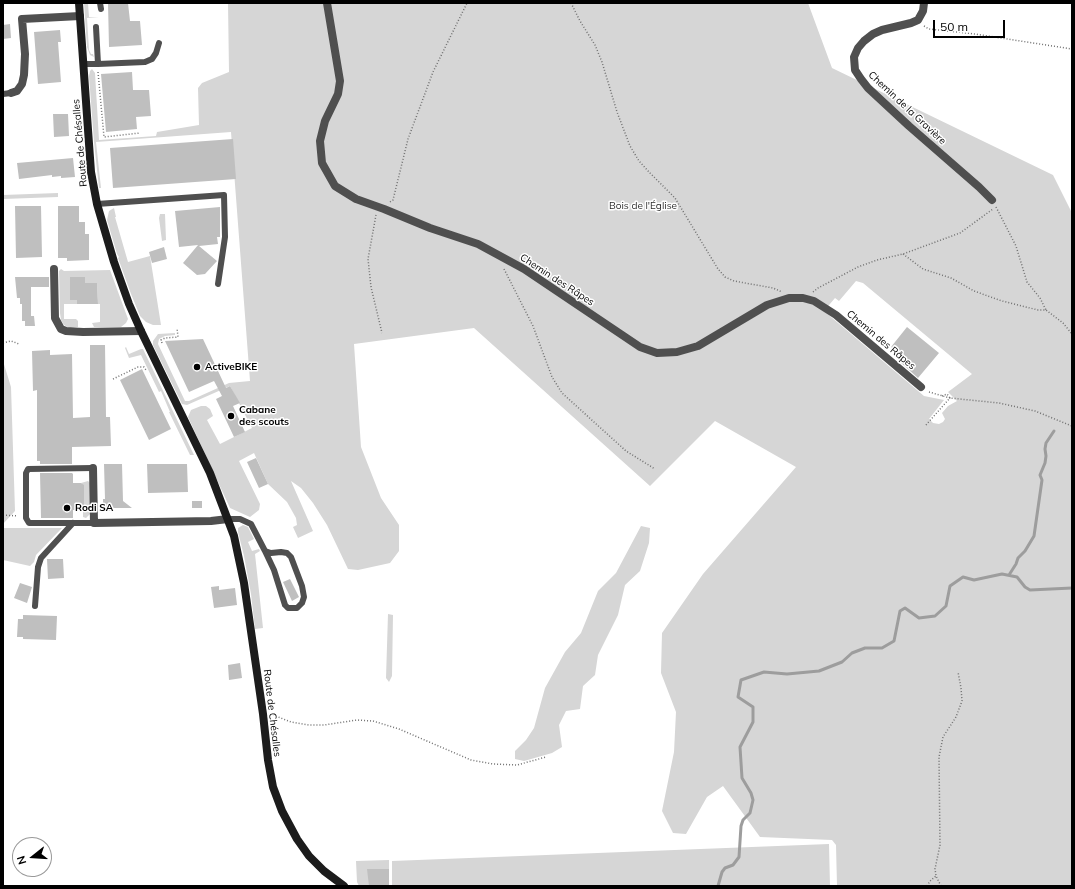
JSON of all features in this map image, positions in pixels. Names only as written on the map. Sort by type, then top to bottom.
[{"type":"street","name":"Route de Chésalles","points":[[79,3],[91,172],[97,204],[114,262],[129,304],[210,473],[228,519],[240,560],[273,787],[282,811],[297,839],[309,856],[324,871],[344,886]]},
{"type":"street","name":"Chemin des Râpes","points":[[327,3],[340,81],[338,94],[325,121],[320,140],[322,163],[335,186],[356,199],[430,228],[478,244],[524,269],[640,347],[657,353],[677,352],[698,346],[767,305],[789,298],[809,299],[836,315],[921,387]]},
{"type":"street","points":[[918,20],[923,11],[924,3]]},
{"type":"street","points":[[7,94],[17,91],[22,84],[24,75],[25,54],[22,19],[80,16]]},
{"type":"street","name":"Chemin de la Gravière","points":[[918,20],[882,30],[869,37],[861,44],[856,52],[854,61],[855,70],[861,79],[909,126],[992,200]]},
{"type":"street","points":[[54,269],[55,318],[61,329],[66,331],[83,332],[141,331]]},
{"type":"street","points":[[92,468],[94,523],[211,521],[228,519]]},
{"type":"lane","points":[[96,27],[98,64]]},
{"type":"lane","points":[[84,64],[145,62],[152,59],[156,53],[159,43]]},
{"type":"lane","points":[[97,204],[224,195],[225,236],[218,284]]},
{"type":"lane","points":[[92,468],[28,470],[26,473],[26,518],[29,522],[94,523]]},
{"type":"lane","points":[[228,519],[240,519],[251,524],[274,570],[286,605],[288,608],[297,608],[302,603],[304,597],[302,586],[291,557],[287,553],[272,553],[265,551]]},
{"type":"lane","points":[[35,606],[40,558],[73,523]]},
{"type":"path","points":[[382,333],[371,287],[368,259],[376,215],[393,200],[408,138],[433,72],[467,3]]},
{"type":"path","points":[[572,3],[580,21],[595,45],[602,62],[617,112],[630,146],[639,161],[675,198],[718,269],[725,277],[734,281],[780,290],[789,298]]},
{"type":"path","points":[[918,20],[929,29],[975,34],[1072,49]]},
{"type":"path","points":[[98,64],[104,137],[140,133]]},
{"type":"path","points":[[809,299],[813,292],[818,288],[858,267],[877,260],[903,254],[960,232],[996,206],[1016,246],[1027,282],[1040,298],[1046,310],[1063,324],[1072,334]]},
{"type":"path","points":[[903,254],[923,269],[950,278],[974,291],[1002,301],[1038,310],[1046,310]]},
{"type":"path","points":[[500,256],[500,261],[533,326],[552,377],[562,393],[626,451],[655,469]]},
{"type":"path","points":[[162,343],[162,340],[165,338],[178,337],[177,328]]},
{"type":"path","points":[[3,343],[11,341],[19,344]]},
{"type":"path","points":[[113,379],[138,367],[144,367],[146,370]]},
{"type":"path","points":[[921,387],[950,398],[999,403],[1035,411],[1072,426]]},
{"type":"path","points":[[926,425],[950,398]]},
{"type":"path","points":[[3,515],[26,518]]},
{"type":"path","points":[[941,886],[936,876],[935,869],[940,844],[939,757],[943,737],[956,716],[962,701],[958,672]]},
{"type":"path","points":[[263,714],[274,715],[291,722],[309,725],[324,725],[357,720],[373,721],[399,729],[471,760],[493,764],[517,765],[546,757]]},
{"type":"path","points":[[927,886],[936,876]]},
{"type":"green space","points":[[84,3],[88,3],[89,17],[99,17],[87,18],[89,50],[94,57],[90,55],[87,47]]},
{"type":"green space","name":"Bois de l'Église","points":[[228,3],[808,3],[832,68],[1053,175],[1072,213],[1072,886],[837,886],[836,845],[832,840],[760,837],[723,786],[707,797],[686,834],[673,833],[662,811],[674,752],[676,712],[661,673],[662,633],[703,574],[796,467],[715,421],[650,486],[474,328],[354,344],[361,447],[381,498],[399,525],[399,551],[390,563],[358,570],[348,569],[327,525],[313,503],[301,488],[291,481],[313,531],[298,538],[293,527],[297,525],[296,518],[287,502],[268,484],[254,453],[239,461],[260,504],[259,510],[250,517],[230,508],[188,417],[191,410],[201,406],[206,406],[210,409],[213,416],[207,420],[220,444],[252,428],[230,386],[187,405],[182,404],[153,345],[153,341],[158,334],[175,333],[175,335],[165,336],[159,339],[158,344],[185,401],[189,401],[229,383],[250,381],[231,132],[96,142],[101,188],[99,188],[89,76],[92,69],[95,73],[99,140],[156,136],[157,132],[199,125],[198,88],[202,83],[229,72]],"holes":[[[856,281],[863,283],[972,374],[948,392],[957,401],[948,406],[942,413],[945,419],[943,422],[939,424],[933,423],[929,419],[944,400],[924,396],[824,311],[835,298],[839,301]]]},
{"type":"green space","points":[[58,193],[58,197],[3,199],[3,195]]},
{"type":"green space","points":[[114,208],[115,217],[128,262],[150,256],[161,325],[153,325],[146,322],[140,316],[131,294],[118,258],[119,257],[107,220],[109,211]]},
{"type":"green space","points":[[160,214],[165,214],[166,240],[162,241],[159,218]]},
{"type":"green space","points":[[61,269],[64,271],[110,270],[128,319],[126,323],[121,327],[94,327],[92,323],[100,322],[100,304],[98,304],[97,283],[85,283],[85,277],[70,278],[70,300],[77,300],[77,304],[64,304],[64,319],[76,319],[78,321],[78,327],[69,328],[64,325],[61,320],[60,313],[59,271]]},
{"type":"green space","points":[[126,347],[129,354],[143,349],[194,455],[190,455],[169,412],[161,391],[159,392],[141,355],[129,358],[125,348]]},
{"type":"green space","points":[[3,361],[11,387],[15,511],[3,524]]},
{"type":"green space","points":[[88,481],[90,483],[90,514],[86,518],[83,517],[83,510],[81,510],[84,507],[84,486],[81,483]]},
{"type":"green space","points":[[243,525],[248,527],[254,539],[248,542],[252,551],[259,549],[260,551],[255,554],[263,628],[255,629],[251,594],[238,532],[238,528]]},
{"type":"green space","points":[[641,526],[650,528],[649,543],[640,571],[625,585],[618,615],[598,655],[595,675],[583,686],[580,709],[566,711],[559,725],[562,747],[552,753],[524,761],[515,759],[515,751],[526,740],[534,728],[545,688],[565,652],[581,633],[598,591],[616,573]]},
{"type":"green space","points":[[3,528],[62,528],[36,555],[34,562],[30,566],[3,560]]},
{"type":"green space","points":[[388,614],[393,615],[392,676],[389,682],[386,678]]},
{"type":"green space","points":[[829,844],[830,886],[392,886],[392,861]]},
{"type":"green space","points":[[389,860],[389,886],[359,886],[357,882],[356,861]]},
{"type":"building","points":[[108,3],[128,3],[130,21],[140,21],[142,45],[109,47]]},
{"type":"building","points":[[10,24],[11,38],[3,39],[3,25]]},
{"type":"building","points":[[60,30],[61,42],[58,42],[61,82],[38,84],[34,32]]},
{"type":"building","points":[[132,72],[133,90],[149,90],[151,116],[136,117],[137,129],[106,132],[101,74]]},
{"type":"building","points":[[53,114],[68,114],[69,136],[54,137]]},
{"type":"building","points":[[233,139],[236,179],[113,188],[110,148]]},
{"type":"building","points":[[73,158],[75,177],[61,178],[61,176],[52,177],[52,175],[19,179],[17,163]]},
{"type":"building","points":[[15,206],[41,206],[42,257],[16,258]]},
{"type":"building","points":[[58,206],[79,206],[79,222],[85,222],[85,234],[89,234],[89,260],[67,261],[67,258],[58,258]]},
{"type":"building","points":[[220,207],[220,237],[217,237],[218,244],[199,246],[217,261],[205,274],[197,275],[183,263],[198,245],[179,247],[175,211]]},
{"type":"building","points":[[164,247],[167,259],[152,263],[149,252]]},
{"type":"building","points":[[15,277],[49,277],[49,287],[31,287],[31,316],[34,316],[35,326],[25,326],[25,321],[22,321],[22,304],[20,304],[20,298],[17,298]]},
{"type":"building","points":[[70,277],[85,277],[85,283],[97,283],[98,304],[77,304],[77,300],[70,300]]},
{"type":"building","points":[[907,327],[939,353],[918,378],[899,361],[903,357],[891,347]]},
{"type":"building","points":[[203,339],[226,388],[230,386],[240,403],[233,406],[245,432],[234,437],[216,399],[222,396],[214,381],[189,392],[165,341]]},
{"type":"building","points":[[90,345],[105,345],[106,417],[110,417],[111,446],[72,447],[72,464],[40,464],[40,461],[37,461],[37,390],[33,391],[32,351],[50,350],[50,355],[72,354],[73,418],[90,417]]},
{"type":"building","points":[[142,369],[171,429],[149,440],[120,380]]},
{"type":"building","points":[[256,458],[268,484],[259,488],[247,462]]},
{"type":"building","points":[[104,464],[122,464],[123,501],[132,508],[113,508],[113,511],[103,511],[103,499],[105,499]]},
{"type":"building","points":[[147,464],[187,464],[188,492],[148,493]]},
{"type":"building","points":[[40,473],[72,473],[73,483],[81,483],[84,485],[84,507],[81,510],[73,510],[73,518],[41,518]]},
{"type":"building","points":[[192,501],[202,501],[202,508],[192,508]]},
{"type":"building","points":[[47,559],[63,559],[64,578],[48,579]]},
{"type":"building","points":[[290,579],[299,597],[292,601],[283,582]]},
{"type":"building","points":[[20,583],[32,587],[27,603],[14,598]]},
{"type":"building","points":[[219,586],[219,590],[235,588],[237,605],[214,608],[211,587]]},
{"type":"building","points":[[23,615],[57,616],[56,640],[23,639],[23,637],[17,637],[18,619],[23,619]]},
{"type":"building","points":[[240,663],[242,678],[229,680],[228,665]]},
{"type":"building","points":[[367,869],[389,869],[389,886],[369,886]]},
{"type":"waterway","points":[[1009,575],[1018,558],[1025,551],[1034,536],[1042,480],[1040,475],[1045,463],[1046,443],[1054,431]]},
{"type":"waterway","points":[[718,886],[722,872],[725,868],[733,865],[739,857],[741,826],[743,820],[750,813],[753,800],[751,793],[742,778],[740,747],[753,722],[753,707],[738,697],[741,680],[764,672],[787,674],[819,671],[842,662],[852,653],[865,648],[882,648],[894,641],[900,611],[905,608],[919,618],[935,616],[946,606],[950,586],[963,577],[974,580],[1002,574],[1017,577],[1025,587],[1030,590],[1072,588]]},
{"type":"place","name":"ActiveBIKE","points":[[197,367]]},
{"type":"place","name":"Cabane des scouts","points":[[231,416]]},
{"type":"place","name":"Rodi SA","points":[[67,508]]}]
